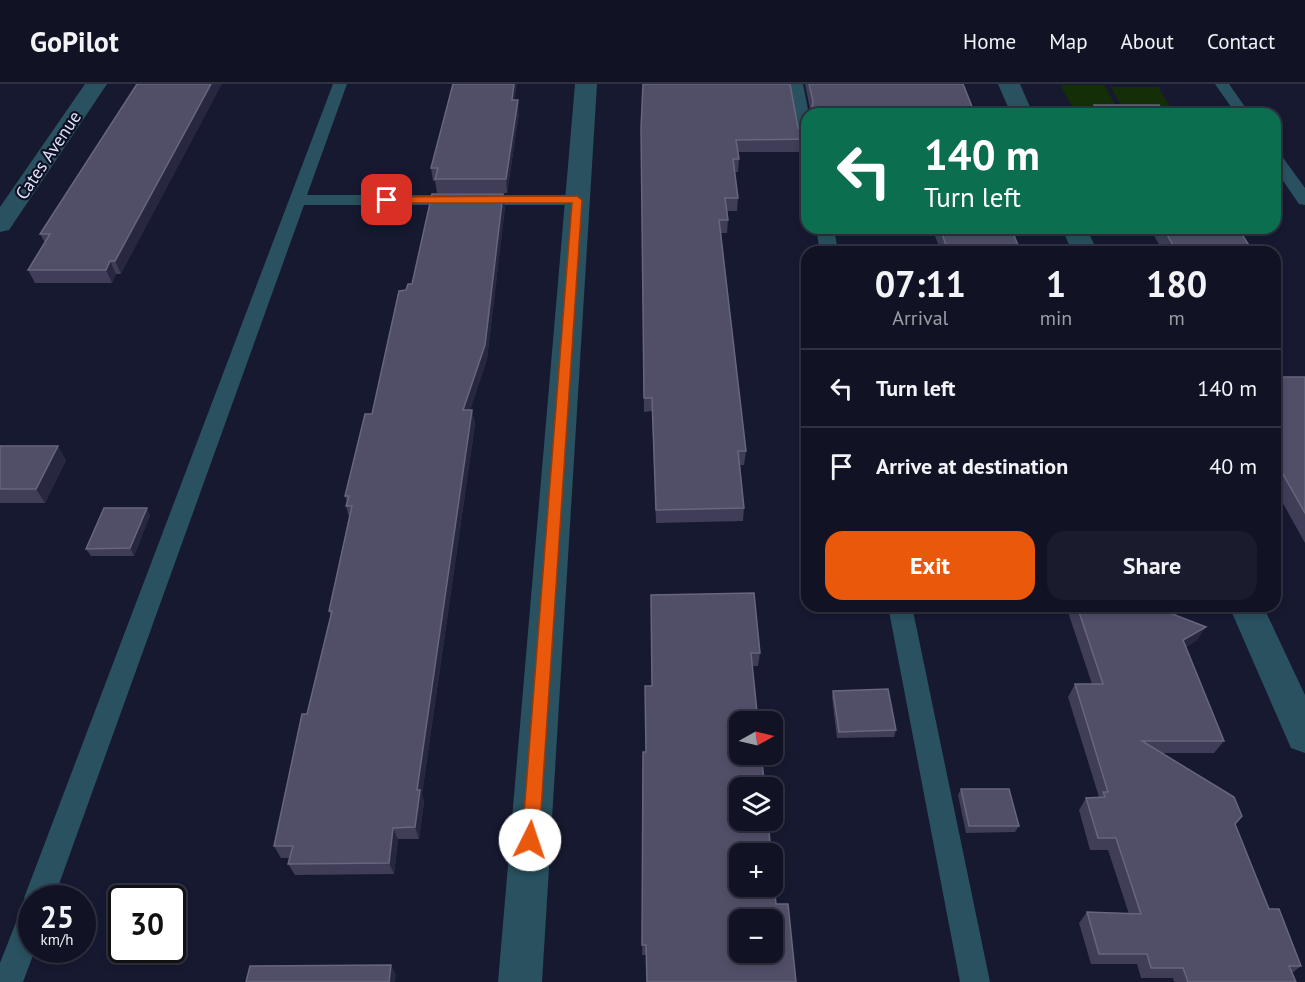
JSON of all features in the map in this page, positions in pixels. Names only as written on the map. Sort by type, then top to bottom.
[{"type":"street","name":"Cates Avenue","points":[[0,225],[96,84]]},
{"type":"street","points":[[520,982],[586,84]]},
{"type":"street","points":[[1009,84],[1019,108]]},
{"type":"street","points":[[1249,612],[1305,735]]},
{"type":"lane","points":[[44,885],[340,84]]},
{"type":"lane","points":[[796,84],[801,109]]},
{"type":"lane","points":[[1222,84],[1239,108]]},
{"type":"lane","points":[[1281,166],[1305,200]]},
{"type":"lane","points":[[297,200],[577,200]]},
{"type":"lane","points":[[901,612],[975,982]]},
{"type":"lane","points":[[8,982],[18,955]]},
{"type":"green space","points":[[1060,85],[1104,85],[1117,108],[1073,108]]},
{"type":"green space","points":[[1111,87],[1158,87],[1171,108],[1122,108]]},
{"type":"building","points":[[137,84],[211,84],[115,261],[110,261],[106,270],[28,270],[50,234],[40,234]]},
{"type":"building","points":[[453,84],[514,84],[512,100],[518,100],[506,179],[435,179],[438,168],[431,168]]},
{"type":"building","points":[[643,84],[790,84],[798,128],[801,130],[801,139],[736,140],[739,159],[733,159],[738,198],[725,198],[728,220],[719,220],[746,451],[738,451],[744,508],[656,510],[652,398],[644,398],[641,128]]},
{"type":"building","points":[[809,84],[963,84],[973,108],[812,108],[813,101]]},
{"type":"building","points":[[1094,105],[1159,105],[1161,108],[1096,108]]},
{"type":"building","points":[[432,194],[503,194],[485,345],[463,410],[472,410],[417,790],[420,790],[415,827],[393,828],[389,863],[288,864],[293,846],[274,846],[302,714],[307,714],[332,611],[329,611],[352,506],[346,506],[349,496],[345,496],[365,414],[372,414],[399,291],[406,290],[408,284],[412,284]]},
{"type":"building","points":[[942,234],[1013,234],[1018,246],[946,246]]},
{"type":"building","points":[[1167,234],[1242,234],[1249,246],[1174,246]]},
{"type":"building","points":[[1281,377],[1305,377],[1305,513],[1281,471]]},
{"type":"building","points":[[0,446],[58,446],[36,489],[0,489]]},
{"type":"building","points":[[104,508],[147,508],[130,548],[86,549]]},
{"type":"building","points":[[754,593],[760,653],[751,653],[757,711],[729,711],[729,765],[762,765],[764,777],[729,777],[729,831],[769,831],[770,843],[729,843],[729,897],[775,897],[776,904],[788,904],[796,982],[647,982],[646,945],[642,945],[643,752],[646,752],[645,686],[652,686],[651,595]]},
{"type":"building","points":[[1079,612],[1167,612],[1206,627],[1183,640],[1224,741],[1142,741],[1234,797],[1242,816],[1235,824],[1269,909],[1279,909],[1301,966],[1289,966],[1296,982],[1188,982],[1183,968],[1151,968],[1147,954],[1099,954],[1087,912],[1141,914],[1116,838],[1098,838],[1086,798],[1105,797],[1103,792],[1108,792],[1075,684],[1103,684]]},
{"type":"building","points":[[888,689],[896,730],[839,732],[833,691]]},
{"type":"building","points":[[961,789],[1009,789],[1019,826],[969,826]]},
{"type":"building","points":[[391,965],[389,982],[246,982],[250,966]]},
{"type":"route","points":[[387,200],[577,200],[530,840]]}]
